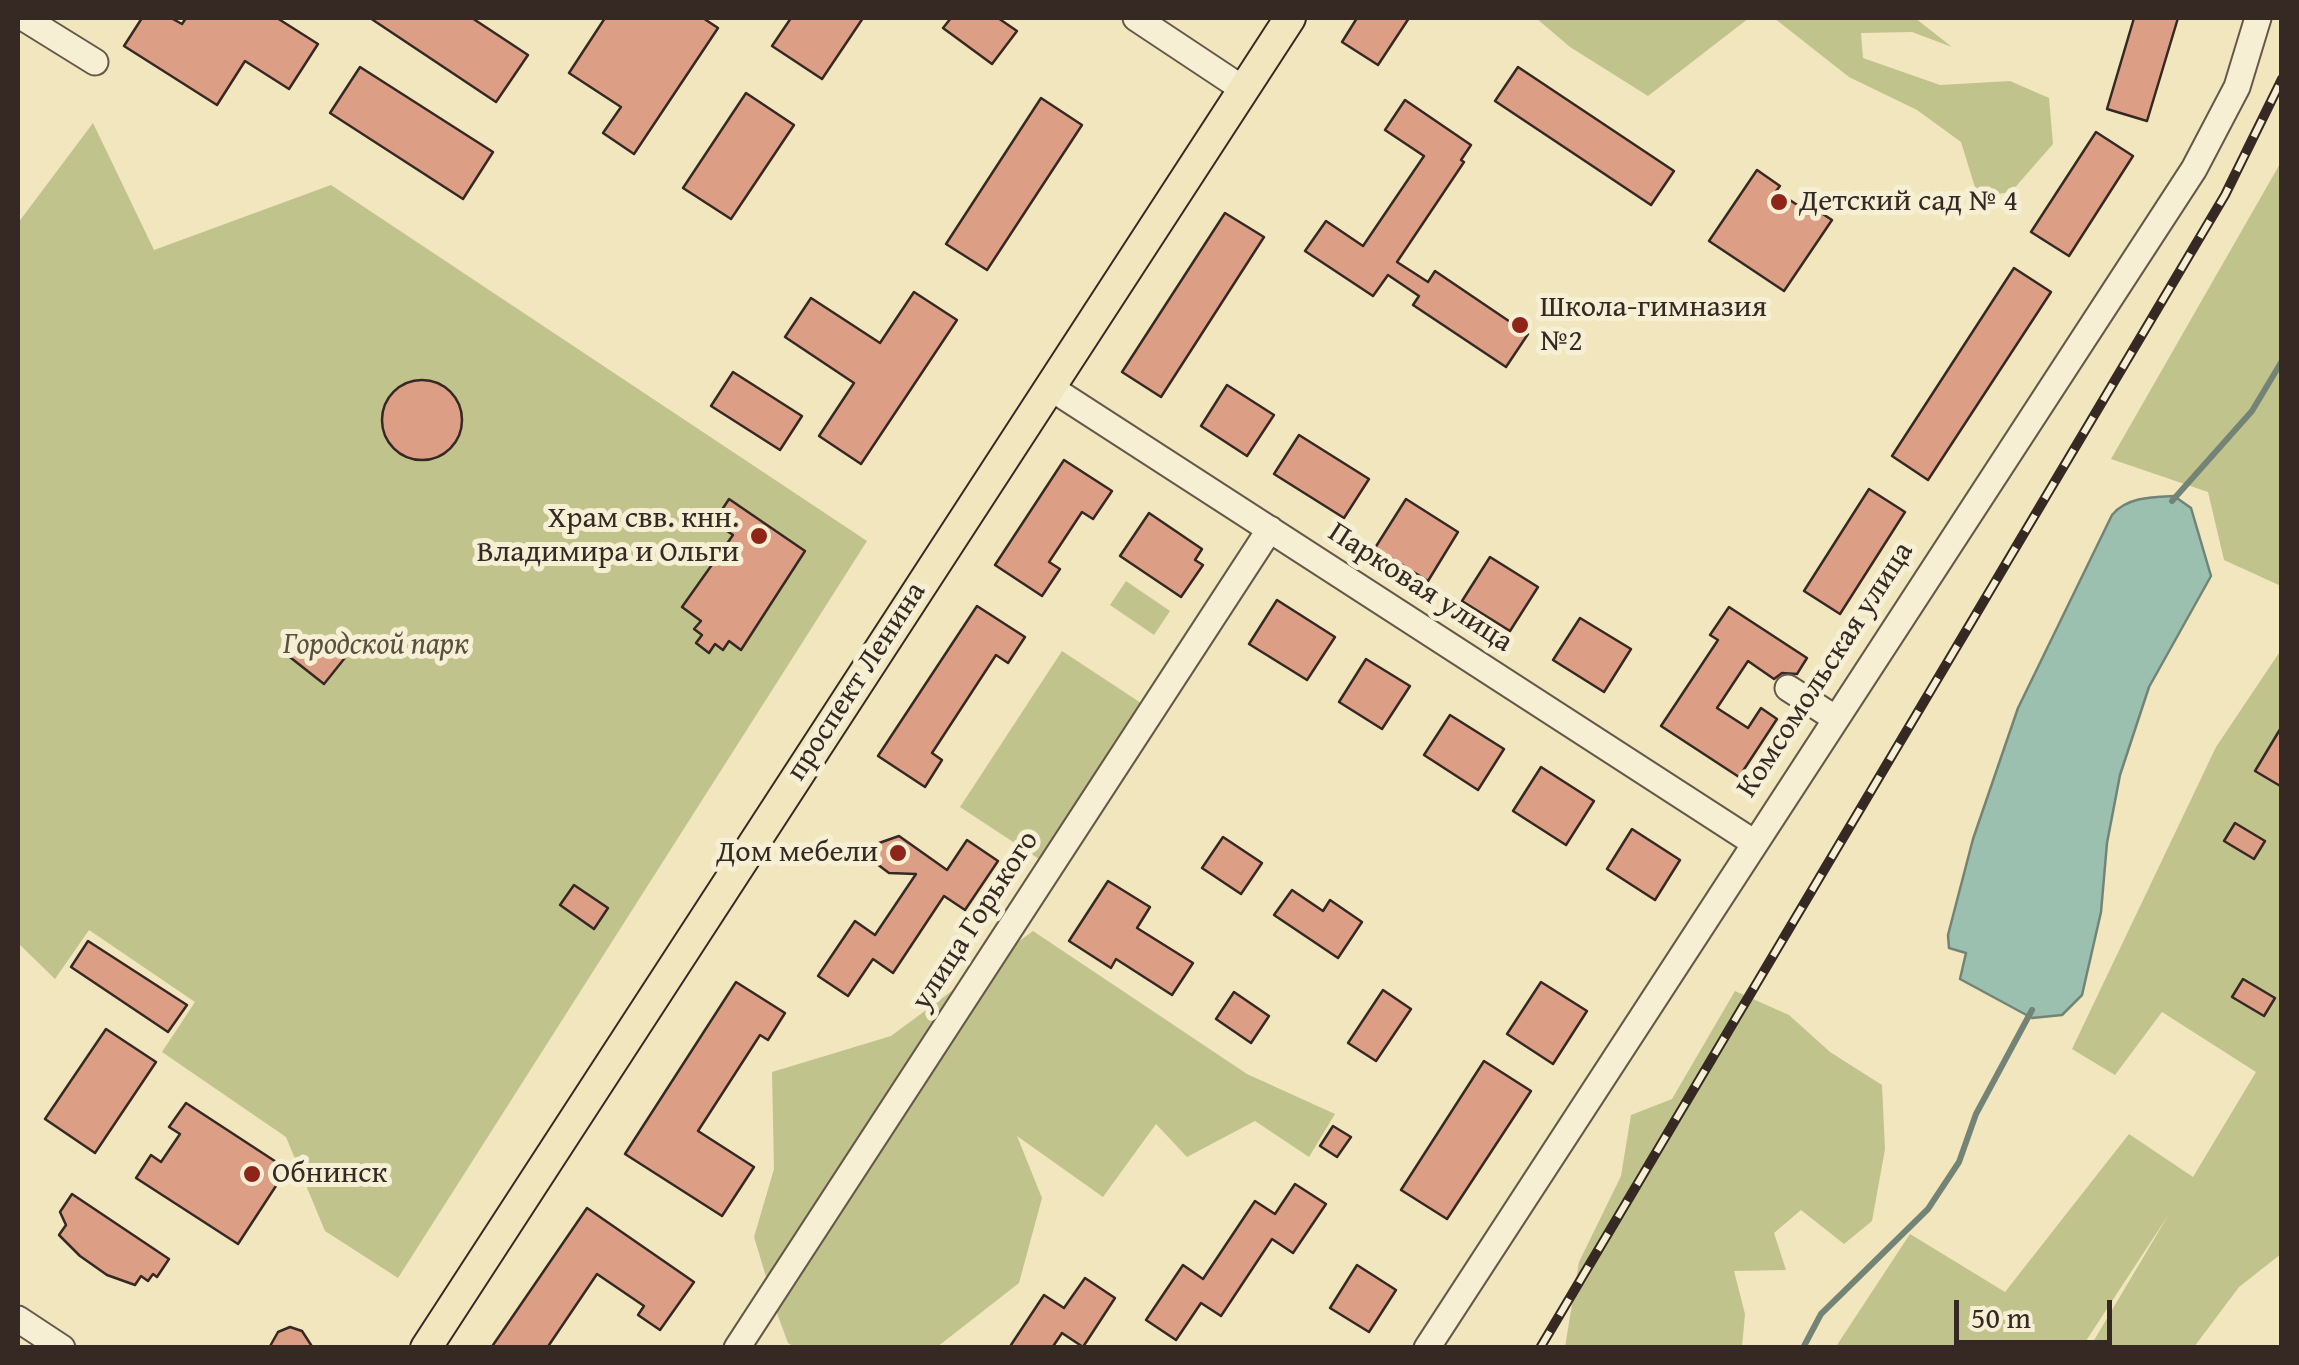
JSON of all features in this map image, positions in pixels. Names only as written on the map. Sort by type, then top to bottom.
[{"type":"main road","name":"проспект Ленина","points":[[426,1348],[1290,18]]},
{"type":"street","points":[[24,18],[94,62]]},
{"type":"street","points":[[1136,18],[1244,89]]},
{"type":"street","name":"Комсомольская улица","points":[[1427,1348],[1833,717],[2194,169],[2237,86],[2258,18]]},
{"type":"street","name":"Парковая улица","points":[[1051,388],[1753,842]]},
{"type":"street","name":"улица Горького","points":[[737,1348],[1270,529]]},
{"type":"street","points":[[1788,688],[1833,717]]},
{"type":"street","points":[[18,1318],[62,1348]]},
{"type":"green space","points":[[1536,18],[1749,18],[1648,96],[1570,47]]},
{"type":"green space","points":[[1774,18],[1915,18],[1952,47],[1912,32],[1861,33],[1863,58],[1940,85],[2010,81],[2049,98],[2053,144],[2011,192],[1978,197],[1961,142],[1917,110],[1849,77]]},
{"type":"green space","name":"Городской парк","points":[[93,123],[154,250],[331,185],[867,541],[398,1278],[325,1231],[286,1137],[162,1052],[195,1002],[89,930],[55,979],[18,943],[18,223]]},
{"type":"green space","points":[[2281,162],[2281,586],[2224,560],[2208,492],[2111,459]]},
{"type":"green space","points":[[1126,581],[1170,611],[1154,635],[1110,605]]},
{"type":"green space","points":[[2281,650],[2281,1254],[2239,1287],[2194,1347],[2090,1347],[2169,1214],[2082,1347],[1835,1348],[1910,1234],[2005,1292],[2129,1134],[2193,1177],[2256,1072],[2162,1012],[2115,1075],[2072,1049],[2216,747]]},
{"type":"green space","points":[[1062,651],[1141,703],[1039,859],[960,807]]},
{"type":"green space","points":[[1033,931],[1247,1074],[1335,1114],[1309,1157],[1255,1121],[1187,1157],[1156,1124],[1103,1197],[1017,1136],[1042,1198],[1019,1283],[937,1347],[795,1347],[788,1343],[754,1237],[774,1169],[772,1072],[891,1036]]},
{"type":"green space","points":[[1735,991],[1789,1015],[1830,1052],[1882,1085],[1885,1149],[1872,1221],[1844,1244],[1801,1210],[1774,1233],[1786,1270],[1734,1271],[1745,1314],[1742,1347],[1565,1347],[1579,1262],[1621,1176],[1631,1115],[1672,1099]]},
{"type":"shaded area","points":[[2174,496],[2191,508],[2211,576],[2149,687],[2120,775],[2107,843],[2101,912],[2082,995],[2062,1015],[2032,1018],[1960,979],[1966,953],[1949,948],[1948,935],[1973,839],[2018,708],[2112,515],[2132,501]]},
{"type":"building","points":[[142,18],[171,18],[182,24],[186,18],[277,18],[318,44],[289,89],[245,61],[217,105],[124,46]]},
{"type":"building","points":[[370,18],[472,18],[528,55],[496,102]]},
{"type":"building","points":[[605,18],[703,18],[718,28],[634,154],[603,133],[621,107],[569,73]]},
{"type":"building","points":[[791,18],[863,18],[822,79],[772,46]]},
{"type":"building","points":[[951,18],[998,18],[1017,31],[992,64],[943,28]]},
{"type":"building","points":[[1357,18],[1409,18],[1378,65],[1342,42]]},
{"type":"building","points":[[2134,18],[2178,18],[2147,121],[2107,109]]},
{"type":"building","points":[[360,67],[493,152],[463,199],[330,113]]},
{"type":"building","points":[[1518,67],[1674,171],[1651,205],[1495,101]]},
{"type":"building","points":[[746,93],[794,125],[731,219],[683,188]]},
{"type":"building","points":[[1041,98],[1082,125],[987,270],[946,244]]},
{"type":"building","points":[[1405,100],[1471,145],[1461,160],[1464,162],[1397,262],[1428,282],[1435,271],[1528,334],[1506,367],[1413,305],[1419,296],[1388,275],[1373,296],[1305,251],[1326,221],[1363,246],[1424,156],[1385,130]]},
{"type":"building","points":[[2096,132],[2133,156],[2069,256],[2031,232]]},
{"type":"building","points":[[1757,170],[1780,186],[1776,191],[1805,210],[1809,205],[1832,220],[1784,291],[1709,241]]},
{"type":"building","points":[[1225,213],[1264,237],[1161,397],[1122,372]]},
{"type":"building","points":[[2014,268],[2051,292],[1928,480],[1892,456]]},
{"type":"building","points":[[914,292],[957,320],[861,464],[819,436],[854,383],[785,337],[811,298],[880,343]]},
{"type":"building","points":[[733,372],[802,416],[780,450],[711,406]]},
{"type":"building","points":[[422,380],[437,383],[450,392],[459,405],[459,435],[450,448],[437,457],[422,460],[407,457],[394,448],[385,435],[382,420],[385,405],[394,392],[407,383]]},
{"type":"building","points":[[1227,385],[1274,415],[1247,456],[1201,426]]},
{"type":"building","points":[[1299,435],[1369,479],[1344,518],[1274,474]]},
{"type":"building","points":[[1064,460],[1112,491],[1093,519],[1082,512],[1049,562],[1060,569],[1042,596],[995,565]]},
{"type":"building","points":[[1869,489],[1905,512],[1840,614],[1804,591]]},
{"type":"building","points":[[729,499],[805,551],[741,650],[729,641],[723,650],[715,644],[709,653],[696,643],[702,635],[694,629],[701,621],[682,607],[733,535],[714,522]]},
{"type":"building","points":[[1406,499],[1458,532],[1428,581],[1375,548]]},
{"type":"building","points":[[1149,513],[1202,549],[1195,560],[1203,565],[1181,597],[1120,556]]},
{"type":"building","points":[[1490,557],[1538,587],[1510,631],[1462,601]]},
{"type":"building","points":[[1277,600],[1335,637],[1307,680],[1249,644]]},
{"type":"building","points":[[977,606],[1025,637],[1008,663],[996,655],[932,753],[942,760],[925,787],[878,756]]},
{"type":"building","points":[[1729,607],[1807,658],[1797,674],[1782,673],[1774,679],[1748,661],[1717,708],[1748,728],[1761,708],[1777,719],[1739,777],[1661,726],[1718,640],[1710,635]]},
{"type":"building","points":[[1580,618],[1631,649],[1604,692],[1553,660]]},
{"type":"building","points":[[299,638],[316,652],[327,638],[348,654],[324,684],[286,654]]},
{"type":"building","points":[[1366,659],[1410,686],[1382,729],[1339,702]]},
{"type":"building","points":[[1450,715],[1504,749],[1478,790],[1424,755]]},
{"type":"building","points":[[2282,726],[2282,787],[2255,771]]},
{"type":"building","points":[[1541,767],[1594,801],[1566,845],[1513,811]]},
{"type":"building","points":[[2235,823],[2265,841],[2254,859],[2224,841]]},
{"type":"building","points":[[1632,829],[1680,860],[1655,900],[1607,869]]},
{"type":"building","points":[[899,836],[947,870],[967,840],[998,861],[965,910],[944,896],[893,973],[873,959],[848,996],[818,976],[855,921],[875,935],[916,874],[889,873],[877,864],[879,843]]},
{"type":"building","points":[[1223,837],[1262,863],[1241,894],[1202,868]]},
{"type":"building","points":[[1108,881],[1150,907],[1137,928],[1193,963],[1172,995],[1116,959],[1111,968],[1069,941]]},
{"type":"building","points":[[574,885],[608,908],[594,929],[560,905]]},
{"type":"building","points":[[1292,890],[1323,911],[1330,900],[1362,922],[1338,958],[1274,915]]},
{"type":"building","points":[[88,941],[187,1005],[168,1032],[71,967]]},
{"type":"building","points":[[2243,979],[2275,998],[2264,1016],[2232,997]]},
{"type":"building","points":[[736,982],[785,1013],[768,1040],[760,1035],[698,1131],[754,1167],[722,1216],[625,1154]]},
{"type":"building","points":[[1541,982],[1587,1011],[1553,1064],[1507,1034]]},
{"type":"building","points":[[1383,990],[1411,1009],[1376,1061],[1348,1043]]},
{"type":"building","points":[[1234,992],[1269,1016],[1251,1043],[1216,1019]]},
{"type":"building","points":[[106,1029],[156,1062],[95,1153],[45,1119]]},
{"type":"building","points":[[1484,1061],[1531,1091],[1447,1219],[1401,1190]]},
{"type":"building","points":[[186,1103],[287,1169],[238,1244],[136,1178],[151,1155],[161,1162],[180,1134],[169,1127]]},
{"type":"building","points":[[1333,1126],[1351,1137],[1337,1157],[1320,1146]]},
{"type":"building","points":[[1295,1184],[1326,1204],[1293,1253],[1272,1239],[1221,1316],[1201,1303],[1176,1340],[1146,1320],[1183,1265],[1203,1279],[1255,1201],[1275,1214]]},
{"type":"building","points":[[72,1194],[169,1259],[157,1277],[153,1274],[148,1281],[141,1276],[135,1285],[107,1275],[80,1256],[59,1235],[66,1225],[60,1212]]},
{"type":"building","points":[[587,1208],[694,1282],[660,1330],[638,1315],[644,1306],[597,1274],[547,1348],[491,1348]]},
{"type":"building","points":[[1357,1265],[1396,1290],[1369,1332],[1330,1308]]},
{"type":"building","points":[[1085,1278],[1115,1298],[1083,1347],[1062,1333],[1052,1348],[1009,1348],[1044,1295],[1064,1308]]},
{"type":"building","points":[[290,1327],[302,1331],[313,1348],[269,1348],[278,1332]]},
{"type":"waterway","points":[[2172,501],[2252,411],[2282,361]]},
{"type":"waterway","points":[[1803,1348],[1821,1314],[1928,1209],[1959,1162],[1976,1114],[2032,1010]]},
{"type":"railway","points":[[1540,1348],[2225,195],[2282,79]]},
{"type":"place","name":"Детский сад № 4","points":[[1779,202]]},
{"type":"place","name":"Школа-гимназия №2","points":[[1520,325]]},
{"type":"place","name":"Храм свв. кнн. Владимира и Ольги","points":[[759,536]]},
{"type":"place","name":"Дом мебели","points":[[898,853]]},
{"type":"place","name":"Обнинск","points":[[252,1174]]}]
